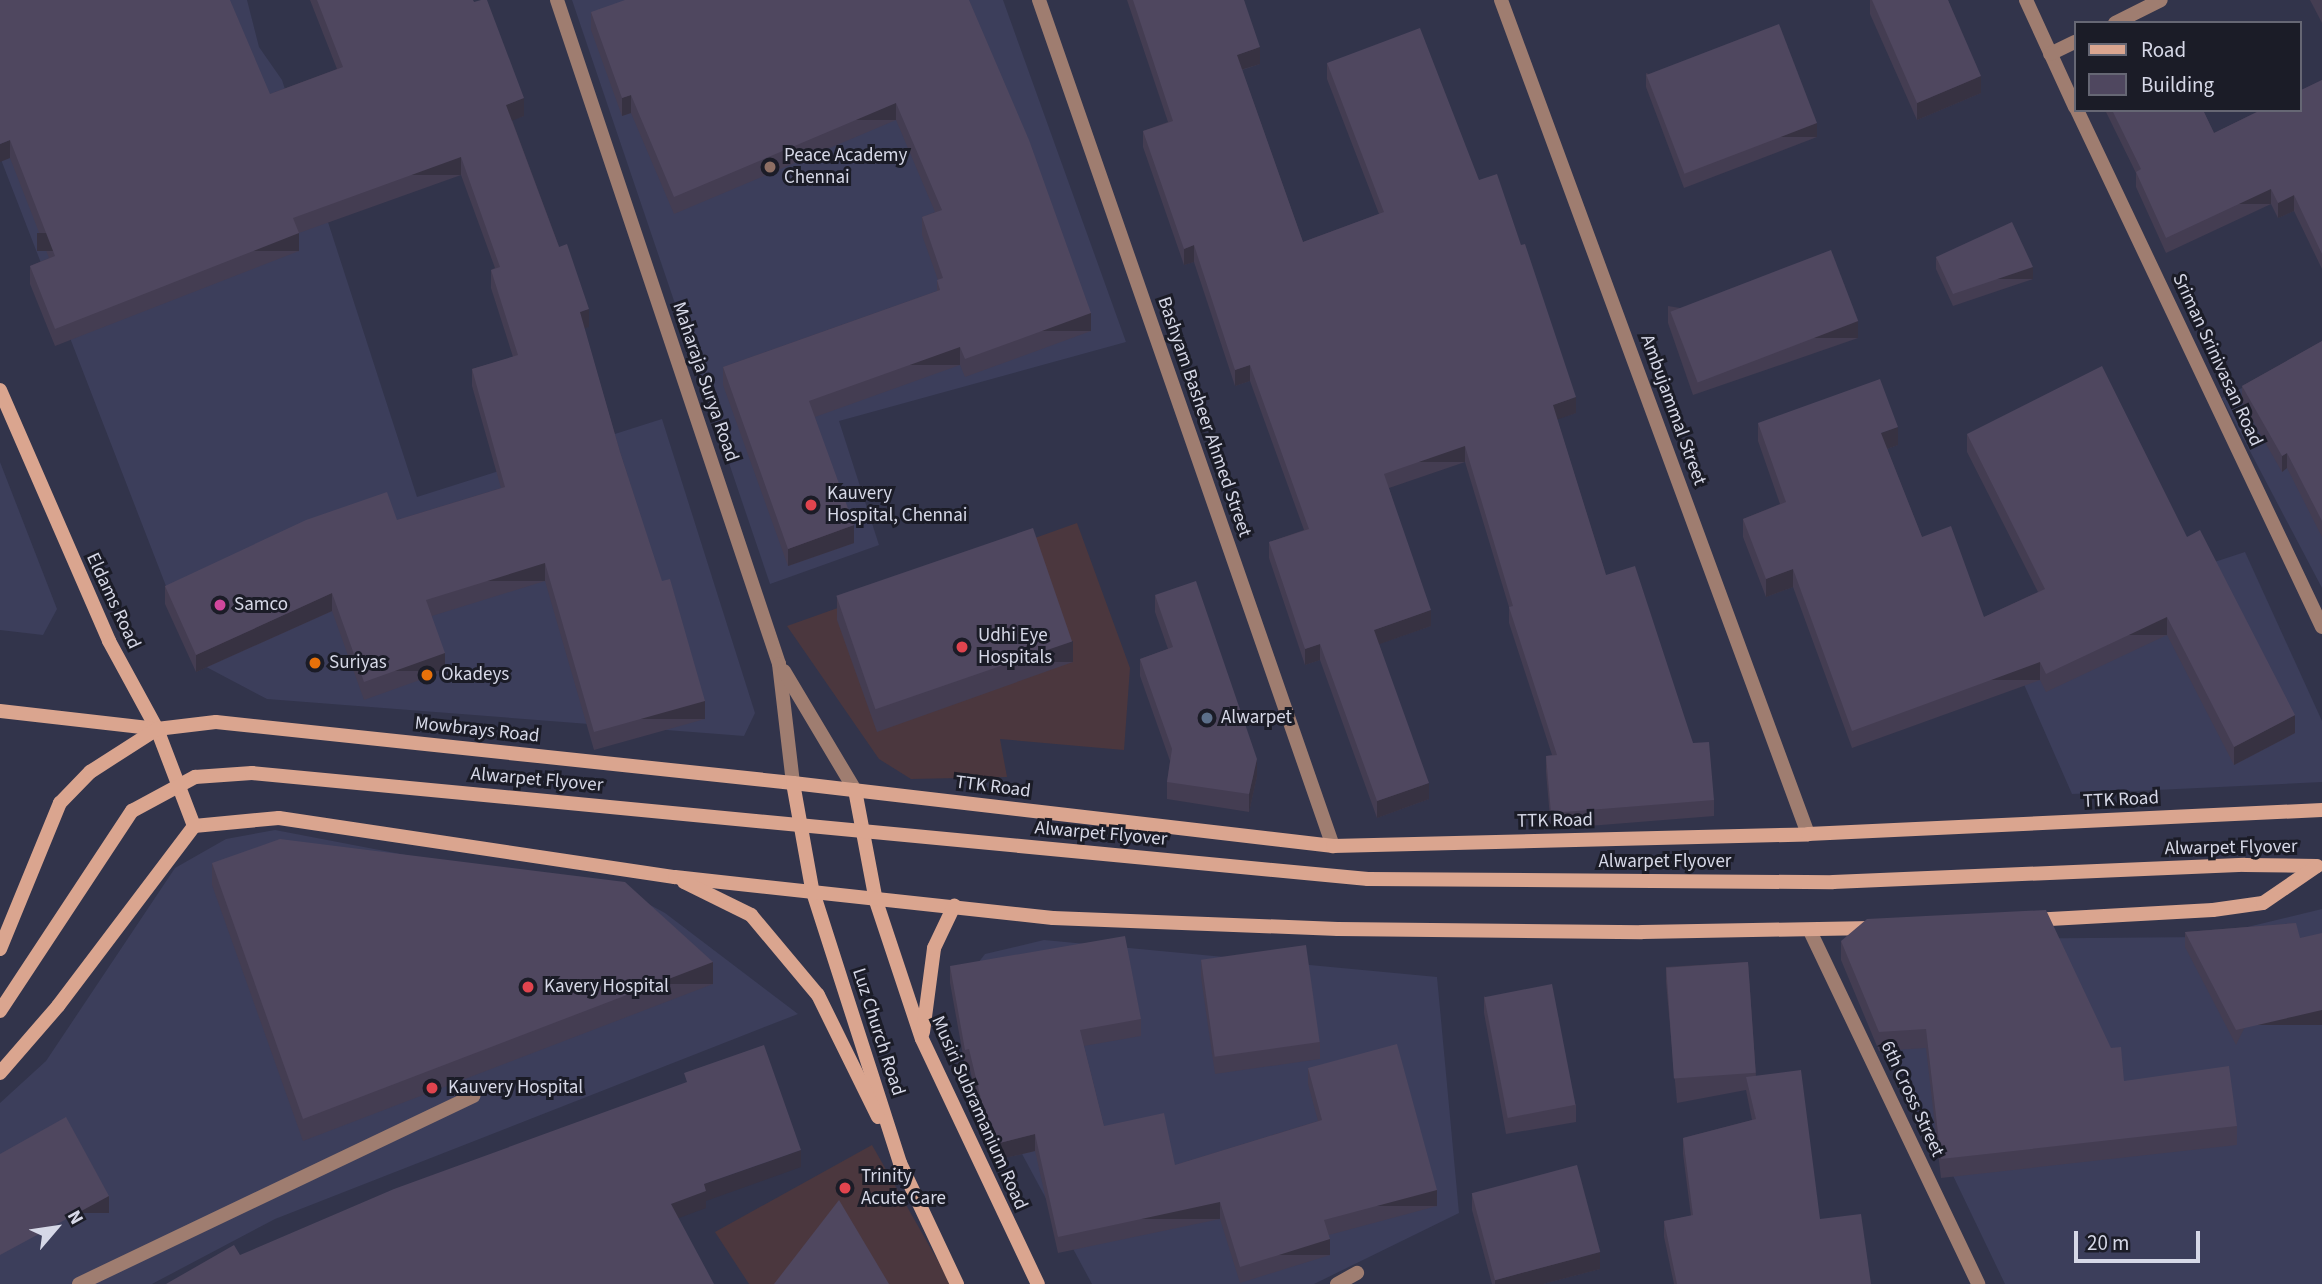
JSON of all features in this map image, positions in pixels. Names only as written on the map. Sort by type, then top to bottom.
[{"type":"main road","name":"Eldams Road","points":[[0,390],[109,641],[157,729],[194,826]]},
{"type":"main road","points":[[0,711],[157,729]]},
{"type":"main road","name":"Mowbrays Road","points":[[157,729],[216,723],[793,783]]},
{"type":"main road","points":[[0,949],[60,803],[90,772],[157,729]]},
{"type":"main road","name":"Alwarpet Flyover","points":[[0,1011],[132,811],[195,777],[252,773],[1368,879],[1833,882],[2245,865],[2320,866]]},
{"type":"main road","name":"TTK Road","points":[[793,783],[1333,846],[1808,834],[2322,810]]},
{"type":"main road","name":"Luz Church Road","points":[[793,783],[811,890],[900,1163],[957,1284]]},
{"type":"main road","name":"Musiri Subramanium Road","points":[[855,790],[876,901],[922,1039],[1038,1284]]},
{"type":"main road","points":[[0,1073],[58,1006],[194,826],[279,818],[675,877],[811,890],[876,901],[954,906],[1053,918],[1338,929],[1810,931],[1894,927]]},
{"type":"main road","points":[[2018,920],[2213,911],[2263,903],[2320,866]]},
{"type":"main road","points":[[675,877],[751,915],[818,995],[900,1163]]},
{"type":"main road","points":[[922,1039],[934,948],[954,906]]},
{"type":"street","name":"Maharaja Surya Road","points":[[556,0],[779,664],[793,783]]},
{"type":"street","name":"Bashyam Basheer Ahmed Street","points":[[1039,0],[1333,846]]},
{"type":"street","name":"Ambujammal Street","points":[[1501,0],[1808,834]]},
{"type":"street","name":"Sriman Srinivasan Road","points":[[2026,0],[2074,104]]},
{"type":"street","points":[[2119,21],[2161,0]]},
{"type":"street","points":[[2050,54],[2074,42]]},
{"type":"street","name":"Sriman Srinivasan Road","points":[[2078,112],[2322,627]]},
{"type":"street","points":[[779,664],[855,790]]},
{"type":"street","name":"6th Cross Street","points":[[1810,931],[1978,1284]]},
{"type":"street","points":[[79,1284],[473,1096]]},
{"type":"street","points":[[1337,1284],[1357,1273]]},
{"type":"shaded area","points":[[0,0],[247,0],[259,47],[282,80],[417,497],[662,419],[755,713],[744,736],[267,699],[195,661],[0,157]]},
{"type":"shaded area","points":[[572,0],[1003,0],[1126,342],[839,421],[879,545],[770,584]]},
{"type":"shaded area","points":[[2322,348],[2322,588],[2222,398]]},
{"type":"shaded area","points":[[0,462],[57,609],[43,635],[0,630]]},
{"type":"shaded area","name":"Udhi Eye Hospitals","points":[[1077,523],[1130,668],[1124,750],[1000,739],[1007,777],[911,779],[879,759],[787,626]]},
{"type":"shaded area","points":[[2245,552],[2322,721],[2322,782],[2072,794],[2001,632]]},
{"type":"shaded area","points":[[275,830],[641,900],[665,913],[798,1014],[275,1219],[152,1284],[0,1284],[0,1103],[46,1061],[175,868],[226,839]]},
{"type":"shaded area","points":[[2322,909],[2322,1284],[2005,1284],[1852,965],[1867,940],[2206,937]]},
{"type":"shaded area","points":[[1044,940],[1437,977],[1459,1213],[1314,1284],[1092,1284],[965,1048],[964,981],[985,954]]},
{"type":"shaded area","name":"Trinity Acute Care","points":[[872,1145],[951,1284],[749,1284],[715,1232]]},
{"type":"building","points":[[0,0],[230,0],[270,94],[343,67],[317,0],[487,0],[524,98],[506,105],[559,247],[567,244],[589,309],[580,312],[620,452],[662,581],[670,579],[705,701],[594,732],[545,563],[426,600],[445,653],[364,682],[332,593],[196,655],[165,586],[306,520],[387,492],[397,520],[505,487],[472,369],[518,355],[491,270],[500,267],[461,157],[293,218],[299,233],[55,329],[30,266],[55,256],[10,140],[0,144]]},
{"type":"building","points":[[625,0],[969,0],[1029,140],[1091,313],[965,359],[960,347],[809,401],[854,525],[788,549],[723,367],[940,290],[937,280],[943,278],[922,217],[942,210],[896,103],[674,197],[631,95],[622,98],[591,12]]},
{"type":"building","points":[[1133,0],[1244,0],[1260,47],[1237,55],[1303,242],[1384,212],[1327,63],[1420,28],[1479,180],[1497,174],[1521,245],[1525,244],[1576,397],[1553,405],[1606,575],[1635,566],[1693,743],[1709,742],[1714,800],[1551,813],[1546,756],[1557,755],[1509,607],[1513,606],[1465,446],[1384,474],[1431,610],[1374,630],[1429,783],[1377,801],[1320,644],[1305,649],[1269,542],[1309,529],[1250,365],[1235,370],[1194,245],[1184,249],[1143,131],[1173,121]]},
{"type":"building","points":[[1872,0],[1948,0],[1981,76],[1917,103]]},
{"type":"building","points":[[1779,24],[1817,123],[1684,174],[1646,75]]},
{"type":"building","points":[[2322,80],[2322,254],[2294,195],[2278,203],[2271,189],[2166,238],[2136,172],[2141,169],[2113,112],[2204,112],[2214,133],[2257,112],[2301,112],[2301,90]]},
{"type":"building","points":[[2012,222],[2033,267],[1953,294],[1936,257]]},
{"type":"building","points":[[1831,250],[1858,321],[1698,383],[1670,312]]},
{"type":"building","points":[[2322,341],[2322,521],[2287,453],[2282,456],[2242,386]]},
{"type":"building","points":[[2102,366],[2187,537],[2200,530],[2295,715],[2234,747],[2167,617],[2046,674],[2040,662],[1852,731],[1793,569],[1766,579],[1743,519],[1786,502],[1758,423],[1880,379],[1898,427],[1881,433],[1922,537],[1951,526],[1984,617],[2045,589],[1967,434]]},
{"type":"building","points":[[1033,528],[1072,641],[875,709],[836,596]]},
{"type":"building","points":[[1196,581],[1257,759],[1249,794],[1167,782],[1172,749],[1140,659],[1173,647],[1155,595]]},
{"type":"building","points":[[280,839],[625,882],[713,962],[303,1119],[212,863]]},
{"type":"building","points":[[2046,910],[2111,1048],[2121,1047],[2124,1081],[2229,1066],[2237,1126],[1941,1159],[1926,1029],[1879,1032],[1841,941],[1867,919]]},
{"type":"building","points":[[2296,923],[2300,938],[2322,933],[2322,1010],[2236,1030],[2185,932]]},
{"type":"building","points":[[1125,936],[1141,1019],[1080,1030],[1104,1126],[1164,1113],[1175,1165],[1322,1120],[1308,1068],[1397,1044],[1437,1190],[1324,1220],[1330,1239],[1240,1267],[1220,1202],[1058,1237],[1035,1134],[992,1145],[969,1049],[965,1050],[950,966]]},
{"type":"building","points":[[1306,945],[1320,1042],[1215,1057],[1201,960]]},
{"type":"building","points":[[1748,962],[1756,1073],[1674,1078],[1666,968]]},
{"type":"building","points":[[1552,984],[1575,1105],[1508,1118],[1484,997]]},
{"type":"building","points":[[764,1045],[801,1150],[704,1184],[706,1191],[671,1204],[714,1284],[166,1284],[234,1245],[240,1255],[394,1189],[687,1082],[684,1073]]},
{"type":"building","points":[[1801,1070],[1820,1219],[1861,1214],[1871,1284],[1677,1284],[1664,1221],[1693,1215],[1683,1138],[1756,1119],[1746,1077]]},
{"type":"building","points":[[66,1117],[109,1196],[0,1255],[0,1154]]},
{"type":"building","points":[[1577,1165],[1600,1252],[1495,1280],[1472,1193]]},
{"type":"building","points":[[839,1200],[889,1284],[774,1284]]},
{"type":"place","name":"Peace Academy Chennai","points":[[770,167]]},
{"type":"place","name":"Kauvery Hospital, Chennai","points":[[811,505]]},
{"type":"place","name":"Samco","points":[[220,605]]},
{"type":"place","name":"Udhi Eye Hospitals","points":[[962,647]]},
{"type":"place","name":"Suriyas","points":[[315,663]]},
{"type":"place","name":"Okadeys","points":[[427,675]]},
{"type":"place","name":"Alwarpet","points":[[1207,718]]},
{"type":"place","name":"Kavery Hospital","points":[[528,987]]},
{"type":"place","name":"Kauvery Hospital","points":[[432,1088]]},
{"type":"place","name":"Trinity Acute Care","points":[[845,1188]]}]
